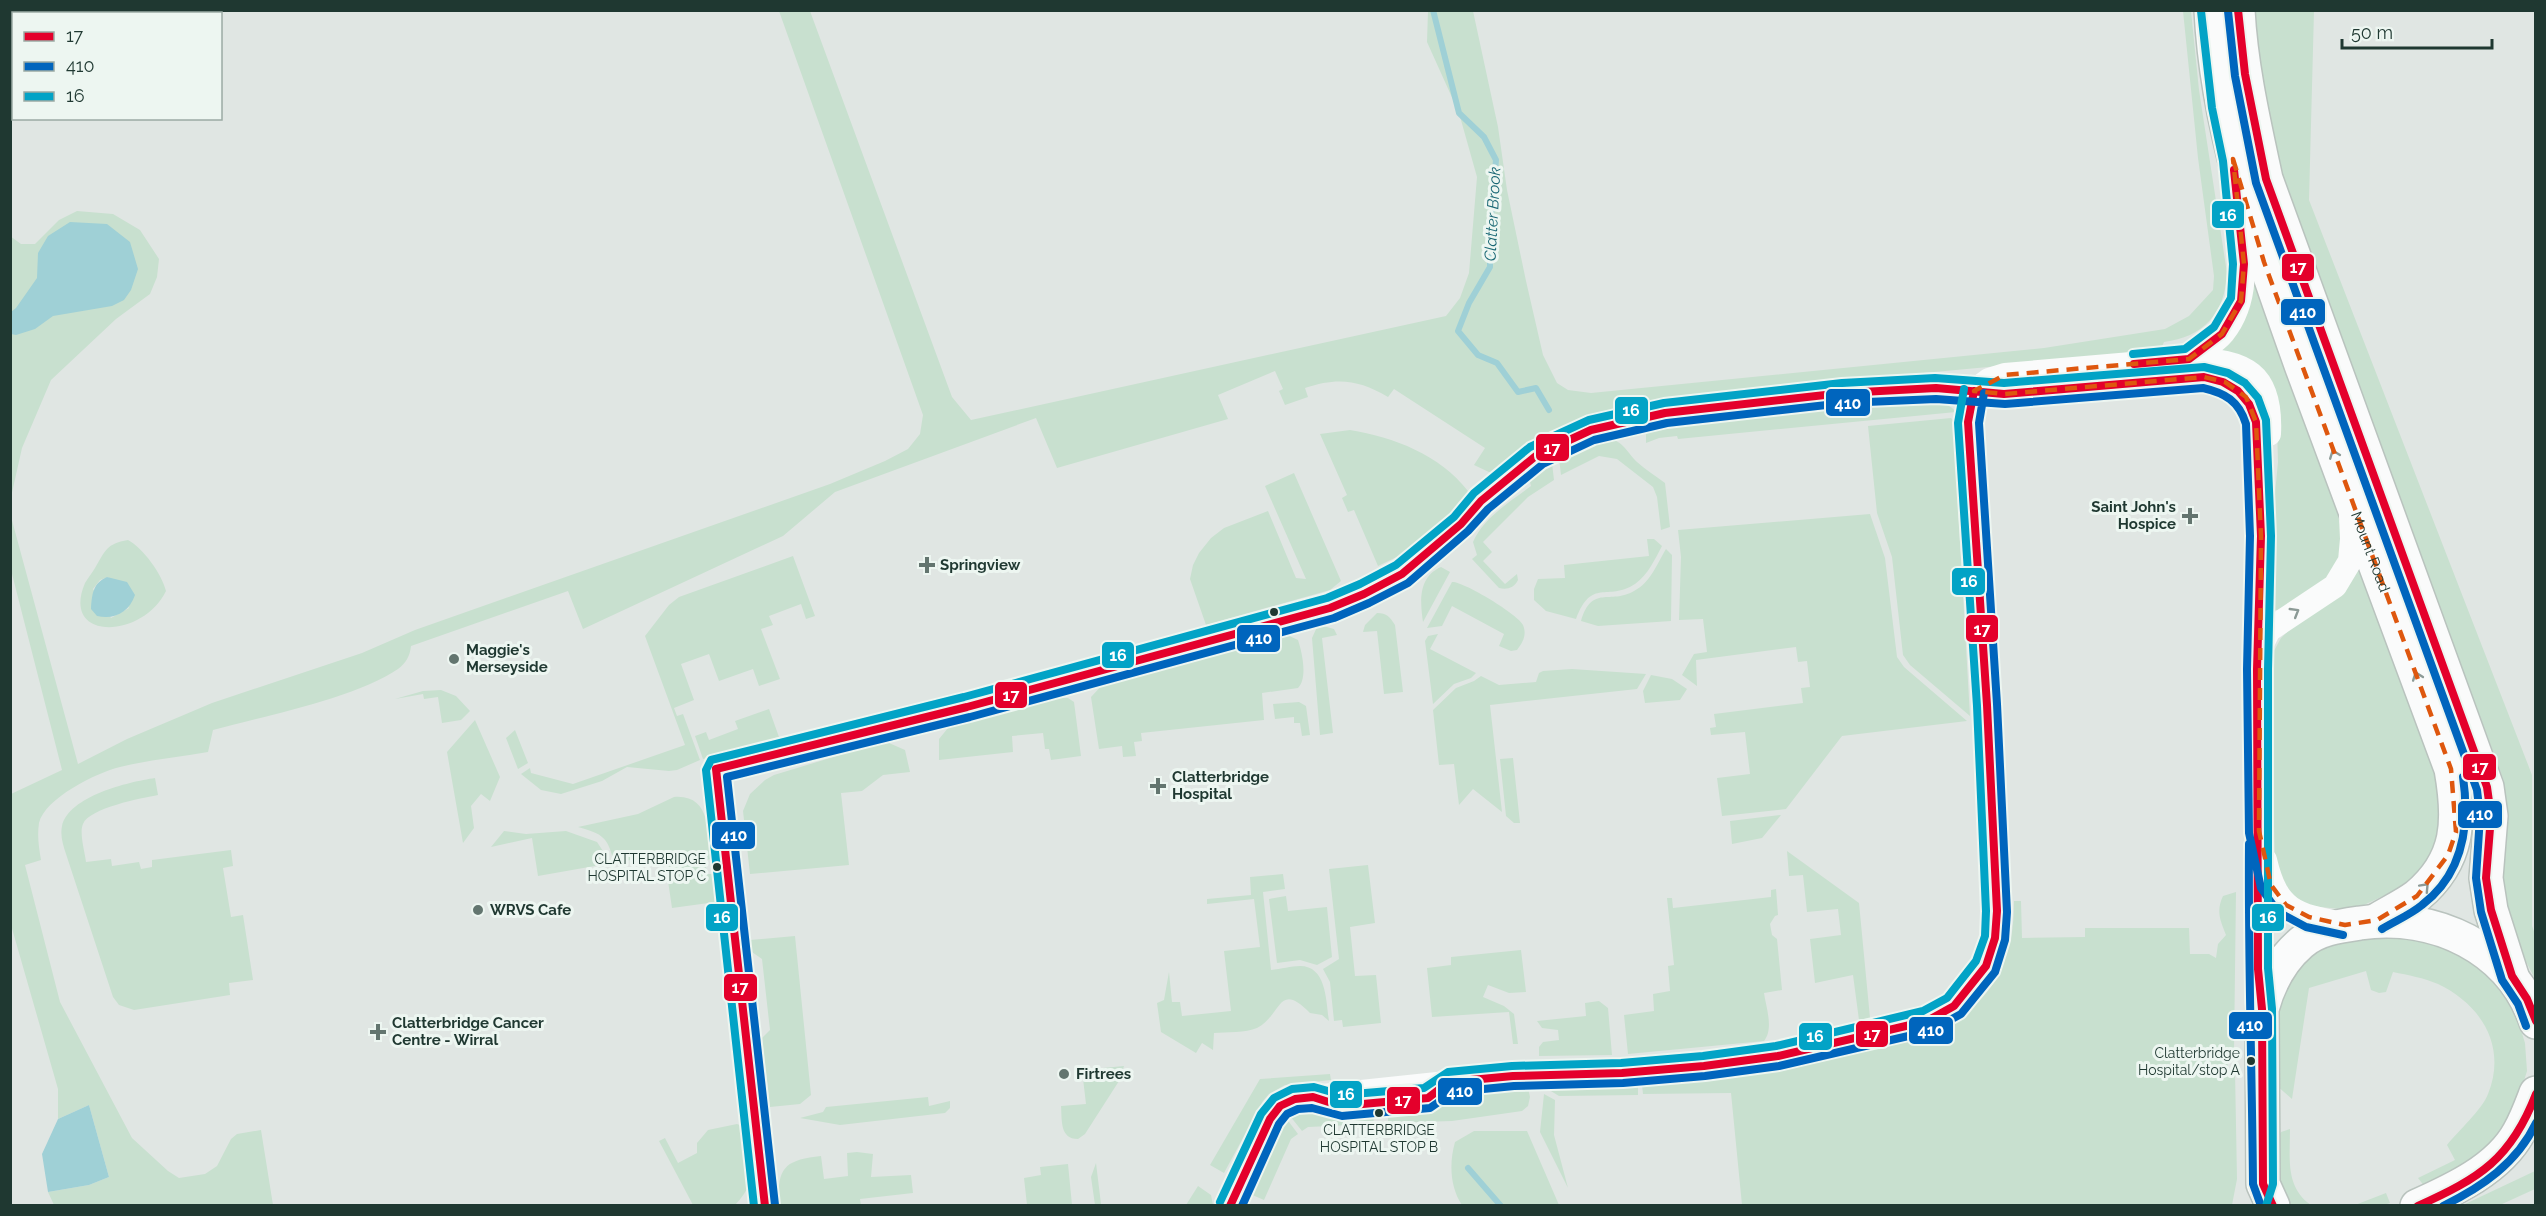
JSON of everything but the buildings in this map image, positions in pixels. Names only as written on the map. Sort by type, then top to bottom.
[{"type":"main road","name":"Mount Road","points":[[2211,10],[2222,107],[2233,159],[2264,262],[2451,769],[2457,803],[2457,832],[2448,855],[2435,876],[2417,896],[2377,920]]},
{"type":"main road","name":"Mount Road","points":[[2238,10],[2239,37],[2250,106],[2266,179],[2487,787],[2491,816],[2486,878],[2490,910],[2511,976]]},
{"type":"main road","points":[[2264,1198],[2262,1009],[2268,987],[2280,965],[2300,943],[2318,932],[2377,920],[2396,920],[2445,930],[2475,944],[2496,959],[2527,999],[2535,1022]]},
{"type":"main road","points":[[2417,1206],[2490,1167],[2529,1125],[2535,1093]]},
{"type":"street","name":"Mount Road","points":[[2190,359],[2222,334],[2241,301],[2244,264],[2233,159]]},
{"type":"street","points":[[1230,1206],[1270,1119],[1280,1106],[1295,1099],[1513,1076],[1622,1073],[1778,1056],[1927,1021],[1954,1006],[1986,966],[1995,938],[1998,911],[1968,422],[1974,391],[1989,380],[2005,375],[2190,359],[2220,360],[2235,364],[2249,372],[2260,383],[2267,396],[2270,414],[2261,536],[2257,654],[2258,969],[2262,1009]]},
{"type":"street","points":[[765,1206],[716,769],[968,706],[1330,608],[1364,594],[1402,574],[1461,524],[1481,501],[1537,455],[1591,430],[1665,413],[1831,395],[1936,388],[2004,394],[2205,377],[2224,381],[2247,397],[2253,410],[2261,536]]},
{"type":"street","points":[[2257,654],[2269,630],[2335,586],[2350,561],[2352,539],[2350,497]]},
{"type":"street","points":[[2259,831],[2271,885],[2286,905],[2309,917],[2345,925]]},
{"type":"highlighted area","points":[[2233,159],[2264,262],[2451,769],[2456,832],[2448,855],[2417,896],[2377,920],[2345,925],[2309,917],[2286,905],[2271,885],[2259,831],[2261,536],[2256,422],[2246,397],[2225,382],[2204,377],[2004,394],[1974,391],[2005,375],[2189,359],[2222,334],[2241,301],[2244,264]]},
{"type":"green space","points":[[779,11],[810,11],[952,397],[971,420],[1446,316],[1460,298],[1469,273],[1477,177],[1459,113],[1427,42],[1428,11],[1473,11],[1498,127],[1507,190],[1543,355],[1557,383],[1568,390],[1591,393],[2044,348],[2165,329],[2189,316],[2213,290],[2214,276],[2198,158],[2183,11],[2191,11],[2199,90],[2227,273],[2225,288],[2216,312],[2201,329],[2190,335],[2164,342],[2160,351],[1677,396],[1622,407],[1581,422],[1530,448],[1512,462],[1491,473],[1474,465],[1485,448],[1394,389],[1388,397],[1358,384],[1328,382],[1305,388],[1308,397],[1285,405],[1279,391],[1283,389],[1275,371],[1218,395],[1228,419],[1057,468],[1036,418],[835,492],[783,536],[583,629],[568,591],[411,646],[407,659],[398,669],[359,689],[309,705],[213,730],[208,752],[153,760],[98,775],[61,796],[43,814],[38,833],[41,860],[25,865],[60,1002],[132,1138],[179,1178],[205,1174],[217,1166],[231,1139],[237,1134],[261,1130],[273,1205],[54,1205],[48,1192],[89,1185],[109,1177],[89,1105],[58,1119],[58,1089],[11,925],[11,794],[62,770],[11,570],[10,513],[78,764],[127,739],[212,703],[362,653],[415,630],[830,484],[908,449],[920,434],[923,415]]},
{"type":"green space","points":[[2255,11],[2314,11],[2309,200],[2532,775],[2532,926],[2535,934],[2535,979],[2502,915],[2501,826],[2504,781],[2284,189],[2258,64]]},
{"type":"green space","points":[[77,211],[113,214],[140,230],[159,259],[157,277],[150,294],[116,319],[51,380],[22,448],[11,497],[10,236],[21,244],[35,244],[59,220]]},
{"type":"green space","points":[[2251,253],[2326,466],[2341,528],[2342,555],[2326,584],[2278,610],[2272,610],[2270,546],[2278,462],[2277,426],[2221,348]]},
{"type":"green space","points":[[1911,401],[1941,403],[1956,412],[1678,439],[1677,436],[1659,438],[1646,443],[1646,434],[1655,424],[1803,408]]},
{"type":"green space","points":[[1951,418],[1953,420],[1970,716],[1910,665],[1903,655],[1892,557],[1877,513],[1868,426]]},
{"type":"green space","points":[[1350,430],[1383,437],[1415,450],[1444,467],[1468,491],[1465,506],[1460,513],[1407,552],[1378,566],[1354,510],[1348,512],[1342,498],[1347,495],[1320,434]]},
{"type":"green space","points":[[1602,438],[1619,442],[1637,462],[1665,483],[1670,527],[1661,530],[1657,497],[1653,487],[1617,459],[1599,456],[1561,475],[1559,458]]},
{"type":"green space","points":[[1552,463],[1554,480],[1528,497],[1483,542],[1492,552],[1483,561],[1505,584],[1517,574],[1518,580],[1512,587],[1499,588],[1472,559],[1477,555],[1473,542],[1491,518],[1531,486],[1529,478]]},
{"type":"green space","points":[[1294,473],[1341,581],[1330,590],[1206,625],[1190,579],[1199,553],[1211,538],[1224,528],[1268,511],[1296,578],[1306,579],[1265,486]]},
{"type":"green space","points":[[1870,514],[1885,558],[1897,657],[1904,667],[1967,721],[1842,736],[1786,809],[1722,816],[1717,778],[1750,774],[1745,732],[1711,735],[1710,728],[1716,727],[1714,714],[1803,703],[1801,688],[1810,687],[1807,661],[1798,662],[1796,647],[1696,660],[1697,686],[1682,675],[1694,654],[1707,652],[1703,619],[1679,620],[1681,557],[1678,530]]},
{"type":"green space","points":[[1647,539],[1654,539],[1662,546],[1644,576],[1625,589],[1594,594],[1582,606],[1576,619],[1546,611],[1534,600],[1534,589],[1538,579],[1565,578],[1564,565],[1649,556]]},
{"type":"green space","points":[[128,540],[146,555],[166,591],[155,607],[140,618],[124,625],[108,627],[94,624],[84,616],[80,602],[85,583],[107,549]],"holes":[[[108,577],[129,608],[111,618],[93,589],[100,580]]]},
{"type":"green space","points":[[1666,549],[1672,555],[1671,621],[1598,626],[1581,621],[1585,610],[1596,599],[1625,595],[1640,588],[1653,573]]},
{"type":"green space","points":[[793,556],[815,616],[806,619],[801,604],[769,616],[773,625],[761,629],[780,679],[759,686],[753,669],[719,681],[709,654],[681,664],[694,700],[674,708],[677,716],[683,714],[700,760],[669,771],[627,767],[602,781],[561,794],[541,790],[521,774],[530,768],[531,773],[573,784],[685,745],[645,636],[669,605],[679,597]]},
{"type":"green space","points":[[2360,560],[2443,785],[2437,846],[2423,868],[2398,889],[2364,905],[2340,909],[2301,905],[2287,893],[2275,868],[2270,658],[2281,638]]},
{"type":"green space","points":[[1441,567],[1450,572],[1423,622],[1421,598],[1424,584],[1433,571]]},
{"type":"green space","points":[[1452,582],[1478,593],[1519,620],[1523,625],[1524,635],[1517,650],[1511,651],[1499,646],[1504,634],[1452,606],[1442,626],[1427,628]]},
{"type":"green space","points":[[1377,613],[1388,616],[1395,625],[1403,692],[1384,694],[1377,631],[1363,632],[1365,625]]},
{"type":"green space","points":[[1317,627],[1334,629],[1337,635],[1322,638],[1333,733],[1320,735],[1312,638]]},
{"type":"green space","points":[[1285,634],[1298,640],[1303,678],[1298,688],[1262,693],[1264,720],[1141,733],[1142,741],[1134,742],[1136,756],[1123,757],[1122,746],[1099,749],[1091,697],[1105,682],[1165,668]]},
{"type":"green space","points":[[1438,634],[1430,649],[1476,673],[1471,678],[1454,684],[1433,704],[1425,641],[1428,636]]},
{"type":"green space","points":[[1572,669],[1646,674],[1637,689],[1490,705],[1502,812],[1473,789],[1459,805],[1454,764],[1439,765],[1433,710],[1456,688],[1481,676],[1499,685],[1536,682],[1539,673],[1543,671]]},
{"type":"green space","points":[[1651,675],[1672,679],[1687,689],[1680,700],[1645,703],[1643,691]]},
{"type":"green space","points":[[441,690],[456,696],[470,711],[461,720],[442,723],[438,697],[424,699],[423,694],[395,699],[423,691]]},
{"type":"green space","points":[[1055,698],[1068,698],[1074,702],[1081,756],[1051,760],[1049,749],[1045,749],[1043,733],[1012,736],[1013,752],[939,760],[939,739],[948,728]]},
{"type":"green space","points":[[1299,702],[1306,706],[1310,735],[1302,736],[1300,723],[1294,723],[1294,717],[1275,719],[1273,704]]},
{"type":"green space","points":[[769,709],[779,737],[703,759],[695,736],[706,732],[709,740],[738,729],[735,721]]},
{"type":"green space","points":[[475,720],[500,777],[490,801],[481,794],[471,806],[474,828],[463,843],[447,752]]},
{"type":"green space","points":[[515,730],[528,763],[518,769],[506,738]]},
{"type":"green space","points":[[889,743],[905,750],[910,772],[883,775],[862,791],[841,793],[849,865],[750,874],[743,811],[750,794],[774,775],[873,745]]},
{"type":"green space","points":[[1513,758],[1520,823],[1514,823],[1506,816],[1500,759]]},
{"type":"green space","points":[[155,778],[158,795],[117,805],[87,818],[82,832],[86,862],[111,859],[112,866],[139,862],[141,869],[152,867],[152,860],[231,850],[233,866],[223,868],[231,917],[243,915],[253,980],[229,983],[230,995],[134,1010],[119,1005],[113,997],[64,847],[61,830],[67,815],[87,799],[116,787]]},
{"type":"green space","points":[[674,797],[686,798],[695,802],[705,817],[711,859],[705,860],[707,874],[713,874],[716,902],[672,908],[664,854],[614,863],[607,842],[603,838],[578,827],[638,814]]},
{"type":"green space","points":[[1781,815],[1762,838],[1732,844],[1730,821]]},
{"type":"green space","points":[[504,831],[526,834],[566,831],[597,842],[603,851],[606,864],[538,876],[532,838],[491,847]]},
{"type":"green space","points":[[1787,851],[1859,903],[1870,1018],[1859,1020],[1853,975],[1815,983],[1810,939],[1841,935],[1838,909],[1807,912],[1803,875],[1789,876]]},
{"type":"green space","points":[[1368,865],[1375,923],[1350,927],[1355,976],[1376,975],[1381,1023],[1343,1027],[1342,1020],[1334,1021],[1330,982],[1323,969],[1339,959],[1329,869]]},
{"type":"green space","points":[[1283,874],[1285,889],[1263,892],[1271,970],[1300,966],[1316,972],[1324,986],[1329,1021],[1322,1015],[1310,1013],[1292,1000],[1286,1000],[1257,1028],[1242,1032],[1214,1033],[1213,1050],[1202,1043],[1196,1053],[1161,1032],[1157,1003],[1164,1000],[1169,972],[1172,1002],[1180,1002],[1182,1016],[1231,1011],[1224,951],[1260,947],[1254,899],[1207,904],[1207,899],[1251,895],[1250,877]]},
{"type":"green space","points":[[1776,889],[1778,915],[1770,924],[1772,935],[1777,939],[1782,990],[1764,993],[1769,1024],[1764,1041],[1628,1054],[1624,1015],[1654,1011],[1653,994],[1670,991],[1668,966],[1674,965],[1667,898],[1672,898],[1673,908],[1771,897],[1771,890]]},
{"type":"green space","points":[[2236,892],[2234,1051],[2227,1051],[2228,1071],[2235,1071],[2237,1179],[2232,1205],[1742,1205],[1731,1093],[1643,1094],[1642,1085],[1770,1070],[1881,1046],[1937,1031],[1973,1007],[1996,978],[2010,943],[2014,901],[2021,901],[2022,938],[2085,937],[2085,928],[2189,928],[2190,954],[2209,954],[2216,958],[2218,944],[2226,935],[2220,916],[2221,901],[2223,896]]},
{"type":"green space","points":[[1286,896],[1288,911],[1327,907],[1332,957],[1317,965],[1300,960],[1277,963],[1269,899]]},
{"type":"green space","points":[[795,936],[811,1095],[800,1104],[770,1107],[762,1038],[770,1030],[762,959],[752,952],[750,940]]},
{"type":"green space","points":[[2344,936],[2424,936],[2493,973],[2516,1014],[2525,1043],[2527,1071],[2512,1120],[2477,1161],[2425,1187],[2418,1178],[2455,1160],[2447,1145],[2481,1107],[2493,1077],[2492,1044],[2487,1029],[2467,1003],[2454,993],[2433,982],[2393,972],[2386,992],[2379,993],[2371,990],[2366,971],[2309,988],[2292,1099],[2276,1085],[2275,1004],[2298,962]]},
{"type":"green space","points":[[1521,950],[1526,992],[1509,993],[1488,985],[1483,997],[1504,1006],[1514,1014],[1518,1044],[1513,1044],[1509,1012],[1432,1017],[1427,968],[1451,965],[1451,957]]},
{"type":"green space","points":[[1599,1001],[1608,1008],[1612,1055],[1539,1056],[1539,1047],[1543,1042],[1559,1040],[1558,1030],[1542,1028],[1537,1021],[1586,1016],[1585,1003]]},
{"type":"green space","points":[[1124,1066],[1119,1081],[1085,1134],[1078,1139],[1068,1136],[1063,1128],[1061,1106],[1086,1104],[1082,1070]]},
{"type":"green space","points":[[1330,1074],[1331,1080],[1285,1085],[1269,1094],[1224,1173],[1210,1165],[1260,1079]]},
{"type":"green space","points":[[1554,1083],[1638,1085],[1638,1095],[1559,1096],[1546,1088]]},
{"type":"green space","points":[[1522,1084],[1528,1088],[1530,1097],[1528,1106],[1522,1111],[1452,1121],[1388,1123],[1388,1115],[1435,1109],[1461,1093]]},
{"type":"green space","points":[[1544,1094],[1555,1100],[1554,1135],[1568,1188],[1540,1132]]},
{"type":"green space","points":[[928,1097],[929,1106],[950,1101],[950,1108],[945,1113],[840,1125],[800,1118],[823,1112],[826,1107]]},
{"type":"green space","points":[[1314,1109],[1339,1116],[1373,1115],[1374,1124],[1308,1127],[1302,1131],[1290,1116],[1301,1110]]},
{"type":"green space","points":[[1286,1118],[1298,1134],[1291,1139],[1264,1200],[1250,1194],[1277,1131]]},
{"type":"green space","points":[[737,1124],[749,1129],[752,1170],[748,1187],[735,1205],[693,1205],[659,1141],[665,1138],[678,1163],[697,1153],[697,1143],[708,1130]]},
{"type":"green space","points":[[2290,1129],[2290,1161],[2293,1181],[2303,1198],[2311,1205],[2288,1205],[2277,1184],[2277,1139],[2281,1132]]},
{"type":"green space","points":[[1474,1131],[1527,1131],[1559,1205],[1462,1205],[1453,1183],[1451,1166],[1453,1150],[1455,1142]]},
{"type":"green space","points":[[847,1153],[873,1154],[871,1177],[911,1175],[913,1193],[860,1199],[861,1205],[779,1205],[780,1182],[785,1168],[799,1160],[821,1156],[824,1179],[848,1176]]},
{"type":"green space","points":[[1096,1163],[1101,1205],[1095,1205],[1091,1177]]},
{"type":"green space","points":[[1068,1164],[1072,1205],[1027,1205],[1024,1178],[1041,1175],[1040,1167]]},
{"type":"green space","points":[[2535,1171],[2535,1189],[2500,1205],[2463,1205]]},
{"type":"green space","points":[[1198,1186],[1211,1195],[1213,1205],[1186,1205]]},
{"type":"green space","points":[[2386,1193],[2390,1203],[2355,1205]]},
{"type":"water","points":[[70,222],[107,224],[130,242],[138,269],[131,290],[124,300],[112,306],[53,316],[35,329],[16,335],[11,334],[11,312],[37,278],[38,253],[48,236]]},
{"type":"water","points":[[107,577],[127,582],[135,595],[129,606],[115,616],[97,616],[91,609],[93,594],[99,582]]},
{"type":"water","points":[[89,1105],[109,1177],[89,1185],[48,1192],[42,1154],[58,1119]]},
{"type":"waterway","name":"Clatter Brook","points":[[1433,10],[1459,113],[1484,137],[1496,160],[1490,228],[1490,267],[1469,303],[1458,331],[1478,355],[1497,363],[1518,392],[1536,388],[1549,410]]},
{"type":"waterway","points":[[1468,1168],[1501,1206]]},
{"type":"transit line","name":"17","points":[[2238,10],[2245,74],[2266,179],[2487,787],[2491,816],[2486,878],[2491,910],[2512,976],[2527,999],[2536,1021]]},
{"type":"transit line","name":"16","points":[[2133,354],[2185,349],[2214,327],[2231,298],[2233,264],[2223,161],[2212,108],[2201,11]]},
{"type":"transit line","name":"410","points":[[2228,11],[2235,76],[2256,183],[2477,790],[2480,816],[2476,878],[2481,912],[2502,980],[2518,1004],[2526,1026]]},
{"type":"transit line","name":"17","points":[[2134,364],[2189,359],[2222,334],[2241,301],[2244,264],[2234,170]]},
{"type":"transit line","name":"16","points":[[754,1206],[706,770],[711,760],[964,697],[1327,598],[1396,565],[1454,517],[1474,493],[1530,447],[1589,420],[1664,403],[1842,383],[1935,378],[2004,383],[2204,367],[2228,373],[2245,383],[2258,398],[2266,420],[2271,536],[2268,669],[2268,968],[2272,1009],[2273,1184],[2266,1206]]},
{"type":"transit line","name":"17","points":[[716,769],[967,707],[1330,608],[1364,594],[1402,574],[1461,524],[1481,501],[1537,455],[1591,430],[1665,413],[1843,393],[1936,388],[2004,394],[2204,377],[2223,382],[2238,391],[2249,404],[2256,422],[2261,536],[2257,669],[2258,969],[2262,1009],[2263,1184],[2273,1206]]},
{"type":"transit line","name":"410","points":[[775,1205],[727,777],[970,717],[1334,618],[1408,583],[1468,531],[1488,509],[1543,464],[1594,440],[1667,423],[1844,403],[1936,399],[2005,404],[2203,388],[2218,392],[2230,399],[2239,409],[2246,424],[2250,536],[2247,669],[2249,833],[2261,888],[2278,912],[2306,927],[2343,935]]},
{"type":"transit line","name":"16","points":[[1220,1202],[1261,1114],[1274,1098],[1292,1089],[1314,1087],[1342,1095],[1424,1088],[1448,1072],[1512,1066],[1621,1063],[1703,1056],[1776,1046],[1923,1011],[1947,998],[1976,961],[1985,936],[1986,911],[1977,706],[1958,423],[1964,389]]},
{"type":"transit line","name":"17","points":[[1230,1206],[1270,1119],[1280,1106],[1295,1099],[1313,1097],[1341,1106],[1428,1098],[1449,1082],[1513,1076],[1622,1073],[1704,1066],[1778,1056],[1927,1021],[1954,1006],[1986,966],[1995,938],[1997,911],[1987,705],[1968,422],[1974,391]]},
{"type":"transit line","name":"410","points":[[1242,1206],[1279,1124],[1287,1114],[1298,1109],[1312,1108],[1342,1116],[1430,1108],[1453,1092],[1514,1086],[1623,1083],[1705,1076],[1779,1066],[1930,1031],[1961,1014],[1995,972],[2005,940],[2007,912],[1997,704],[1979,423],[1984,393]]},
{"type":"transit line","name":"17","points":[[716,769],[765,1206]]},
{"type":"transit line","name":"410","points":[[2382,929],[2422,905],[2436,892],[2455,863],[2464,830],[2463,777]]},
{"type":"transit line","name":"410","points":[[2249,844],[2253,1184],[2261,1206]]},
{"type":"transit line","name":"17","points":[[2418,1206],[2459,1186],[2491,1164],[2516,1135],[2536,1094]]},
{"type":"transit line","name":"410","points":[[2443,1206],[2485,1182],[2509,1162],[2536,1123]]},
{"type":"place","name":"Saint John's Hospice","points":[[2190,516]]},
{"type":"place","name":"Springview","points":[[927,565]]},
{"type":"place","name":"Maggie's Merseyside","points":[[454,659]]},
{"type":"place","name":"Clatterbridge Hospital","points":[[1158,786]]},
{"type":"place","name":"CLATTERBRIDGE HOSPITAL STOP C","points":[[717,867]]},
{"type":"place","name":"WRVS Cafe","points":[[478,910]]},
{"type":"place","name":"Clatterbridge Cancer Centre - Wirral","points":[[378,1032]]},
{"type":"place","name":"Clatterbridge Hospital/stop A","points":[[2251,1061]]},
{"type":"place","name":"Firtrees","points":[[1064,1074]]},
{"type":"place","name":"CLATTERBRIDGE HOSPITAL STOP B","points":[[1379,1113]]}]
